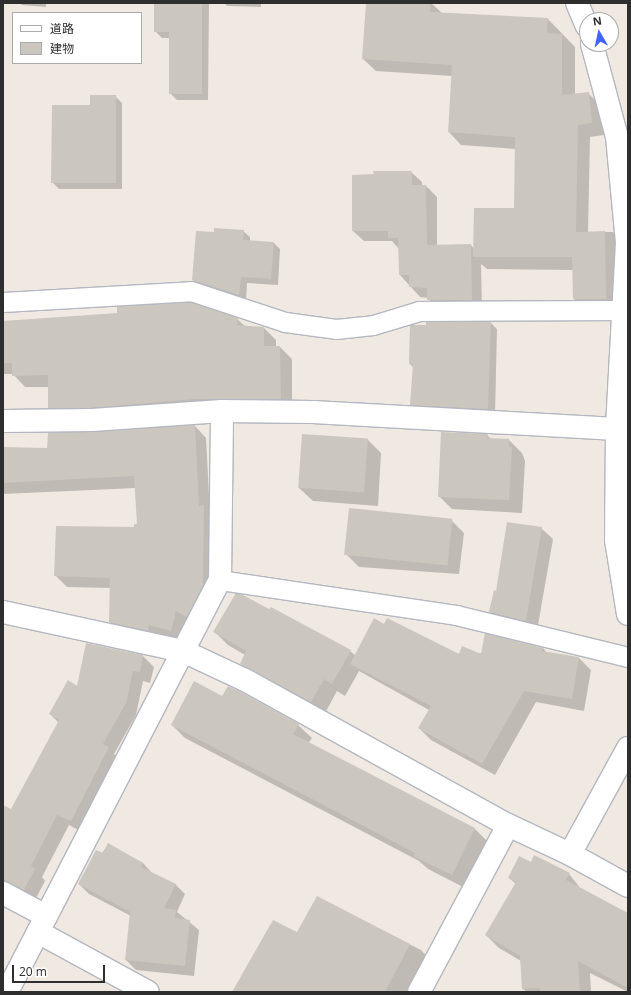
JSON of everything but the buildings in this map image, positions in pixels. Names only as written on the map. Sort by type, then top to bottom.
[{"type":"street","points":[[594,52],[617,137],[627,242],[624,310],[625,334],[617,429],[616,540],[628,614]]},
{"type":"street","points":[[3,420],[92,420],[222,411],[313,412],[617,429]]},
{"type":"street","points":[[6,992],[220,580],[222,411]]},
{"type":"street","points":[[3,612],[183,651],[245,680],[508,825],[570,854],[628,886]]},
{"type":"street","points":[[570,854],[628,748]]},
{"type":"street","points":[[419,992],[508,825]]},
{"type":"street","points":[[3,893],[42,924],[148,992]]},
{"type":"lane","points":[[3,302],[191,291],[285,322],[336,329],[374,325],[419,311],[624,310]]},
{"type":"lane","points":[[220,580],[456,615],[628,657]]}]
